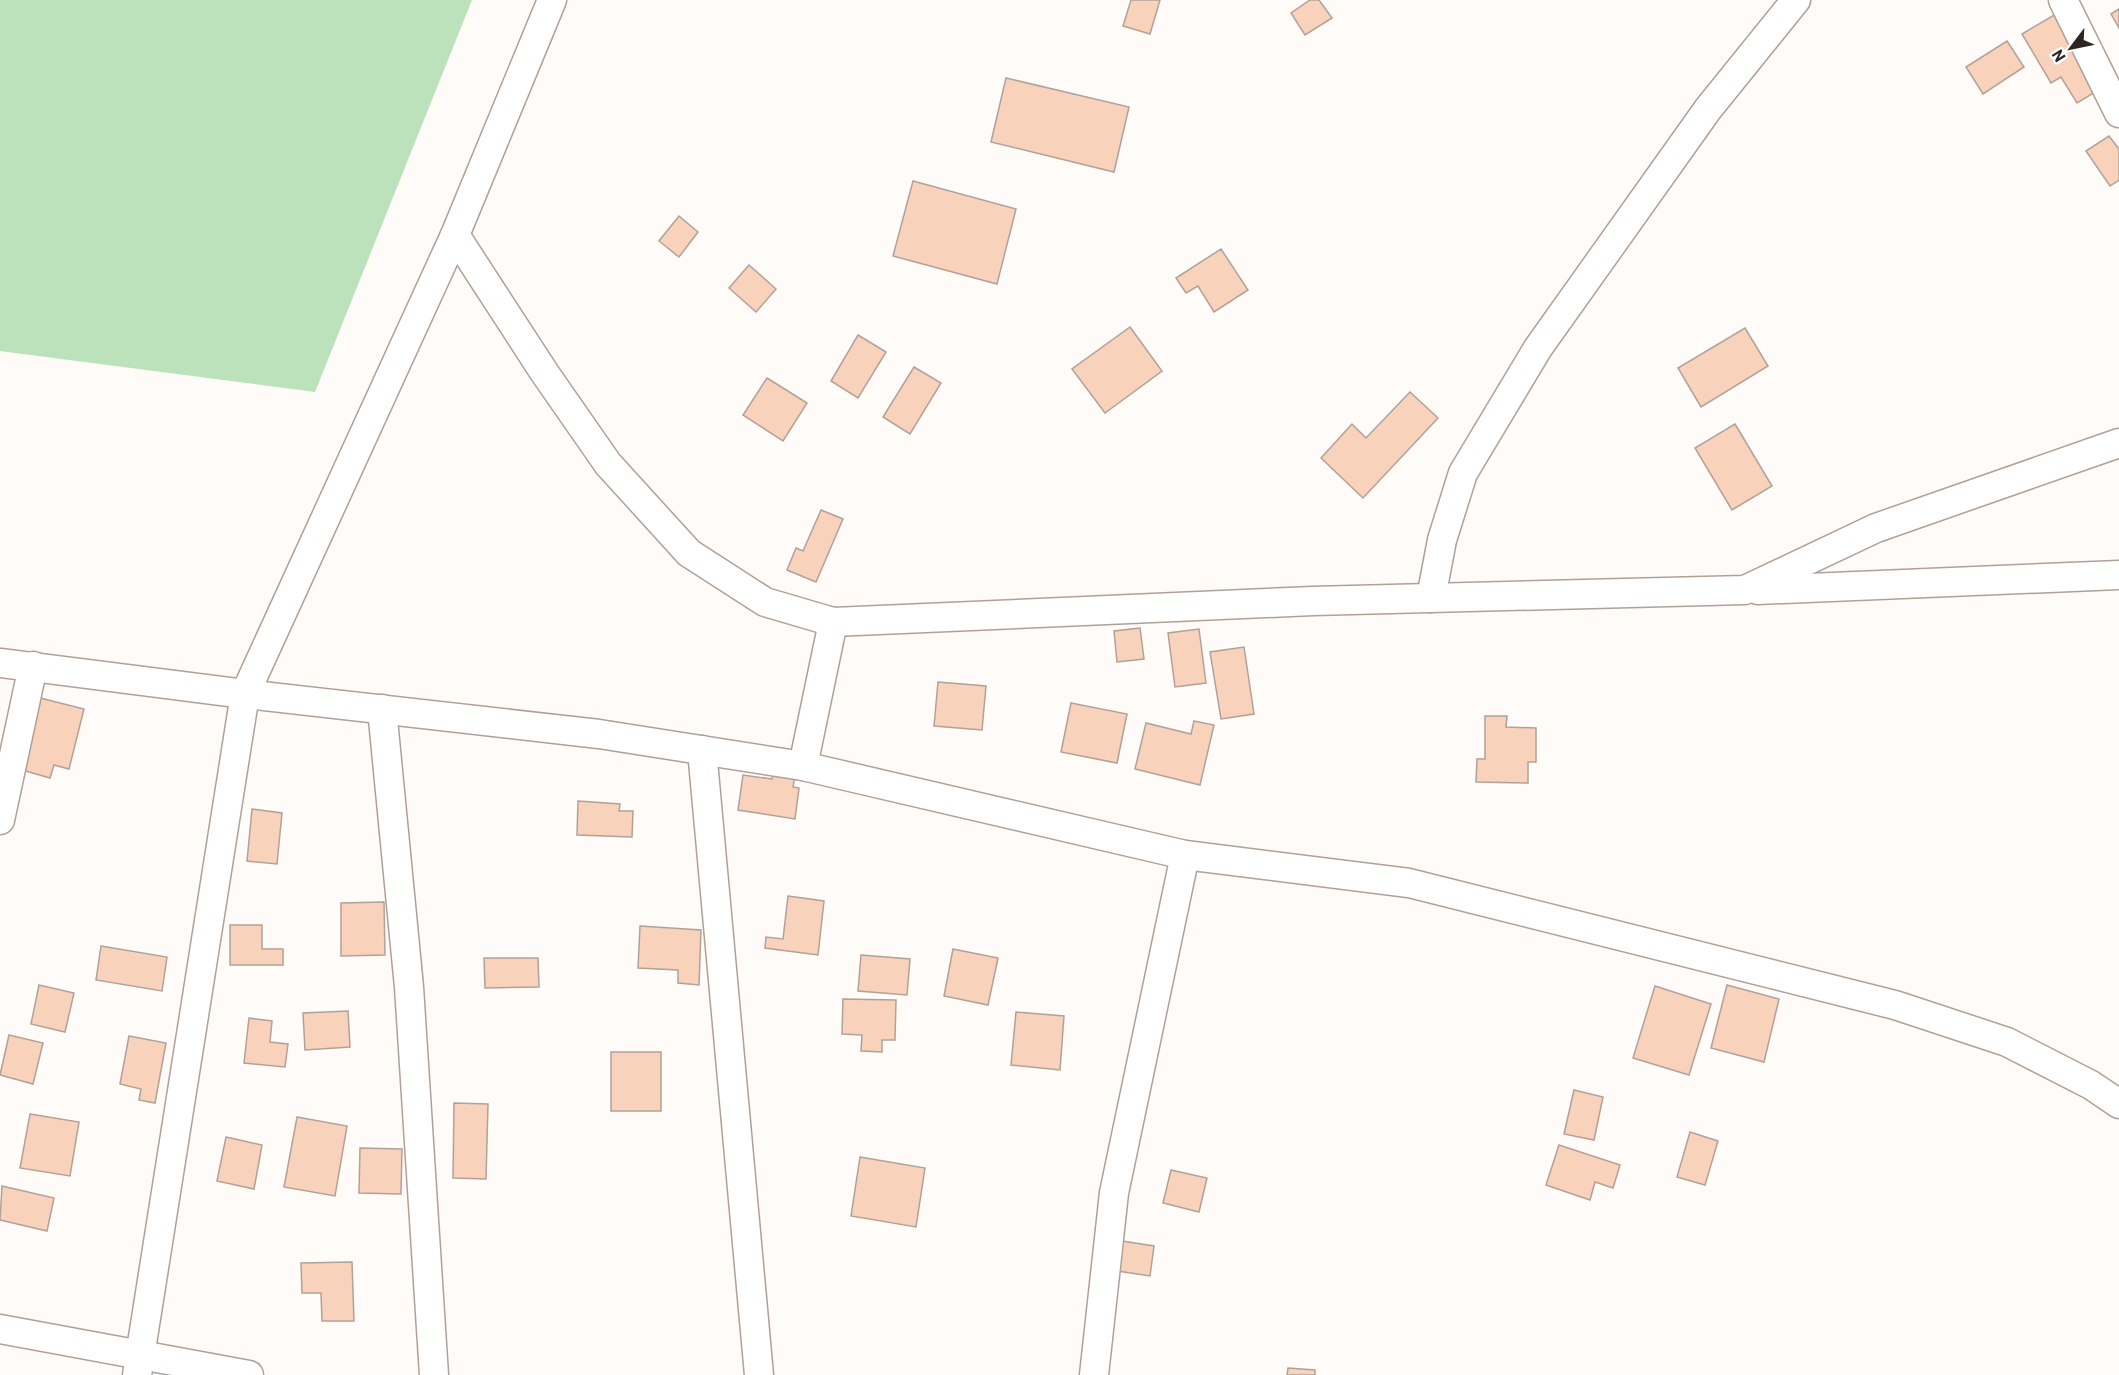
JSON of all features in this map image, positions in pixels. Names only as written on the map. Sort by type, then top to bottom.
[{"type":"street","points":[[139,1365],[245,694],[455,235],[552,0]]},
{"type":"street","points":[[1431,598],[1442,540],[1463,474],[1538,348],[1708,109],[1796,0]]},
{"type":"street","points":[[2063,0],[2119,113]]},
{"type":"street","points":[[455,235],[544,372],[608,464],[689,553],[765,602],[833,622],[1301,602],[1745,590],[2119,574]]},
{"type":"street","points":[[1745,590],[1876,528],[2119,443]]},
{"type":"street","points":[[803,766],[833,622]]},
{"type":"street","points":[[0,663],[245,694],[599,734],[702,750],[803,766],[1185,855],[1409,883],[1894,1005],[2007,1042],[2091,1085],[2119,1104]]},
{"type":"street","points":[[0,820],[33,666]]},
{"type":"street","points":[[382,709],[409,987],[434,1375]]},
{"type":"street","points":[[702,750],[759,1375]]},
{"type":"street","points":[[1094,1375],[1114,1192],[1185,855]]},
{"type":"street","points":[[0,1329],[139,1365],[249,1375]]},
{"type":"green space","points":[[0,0],[472,0],[315,392],[0,351]]},
{"type":"building","points":[[1131,0],[1160,0],[1150,34],[1123,26]]},
{"type":"building","points":[[1310,0],[1319,0],[1332,18],[1305,35],[1291,13]]},
{"type":"building","points":[[2066,8],[2102,88],[2077,103],[2061,77],[2051,83],[2022,34]]},
{"type":"building","points":[[2119,9],[2119,28],[2111,14]]},
{"type":"building","points":[[2007,41],[2024,67],[1983,94],[1966,67]]},
{"type":"building","points":[[1006,78],[1129,107],[1114,172],[991,142]]},
{"type":"building","points":[[2109,136],[2119,149],[2119,180],[2110,186],[2086,151]]},
{"type":"building","points":[[913,181],[1016,209],[997,284],[893,256]]},
{"type":"building","points":[[679,216],[698,232],[679,257],[659,241]]},
{"type":"building","points":[[1221,249],[1248,290],[1214,312],[1198,286],[1186,293],[1176,278]]},
{"type":"building","points":[[749,265],[776,289],[756,312],[729,288]]},
{"type":"building","points":[[1130,327],[1162,371],[1105,413],[1072,369]]},
{"type":"building","points":[[1745,328],[1768,366],[1701,407],[1678,368]]},
{"type":"building","points":[[858,335],[886,352],[858,398],[831,381]]},
{"type":"building","points":[[914,367],[941,383],[910,434],[883,417]]},
{"type":"building","points":[[767,378],[807,403],[783,441],[743,415]]},
{"type":"building","points":[[1410,392],[1438,418],[1363,498],[1321,458],[1352,424],[1366,438]]},
{"type":"building","points":[[1735,424],[1772,486],[1732,510],[1695,448]]},
{"type":"building","points":[[821,510],[843,519],[816,582],[787,570],[796,548],[803,551]]},
{"type":"building","points":[[1140,628],[1144,659],[1117,662],[1114,631]]},
{"type":"building","points":[[1199,629],[1206,683],[1175,687],[1168,633]]},
{"type":"building","points":[[1244,647],[1254,714],[1221,719],[1210,652]]},
{"type":"building","points":[[938,682],[986,686],[982,730],[934,726]]},
{"type":"building","points":[[40,698],[84,709],[69,769],[54,765],[50,778],[22,770]]},
{"type":"building","points":[[1071,703],[1127,714],[1117,763],[1061,752]]},
{"type":"building","points":[[1485,716],[1507,716],[1506,727],[1536,728],[1536,762],[1528,762],[1528,783],[1476,782],[1477,759],[1485,759]]},
{"type":"building","points":[[1194,721],[1214,725],[1200,785],[1135,769],[1146,723],[1191,734]]},
{"type":"building","points":[[774,766],[796,769],[793,787],[799,788],[795,819],[738,810],[743,775],[772,779]]},
{"type":"building","points":[[578,801],[620,804],[619,811],[633,811],[632,837],[577,835]]},
{"type":"building","points":[[252,809],[282,813],[277,864],[247,861]]},
{"type":"building","points":[[788,896],[824,901],[818,955],[765,948],[766,937],[783,939]]},
{"type":"building","points":[[384,902],[385,955],[341,956],[341,903]]},
{"type":"building","points":[[230,925],[262,925],[262,949],[283,949],[283,965],[230,965]]},
{"type":"building","points":[[640,926],[701,930],[699,985],[678,983],[678,970],[638,968]]},
{"type":"building","points":[[101,946],[167,957],[162,991],[96,980]]},
{"type":"building","points":[[953,949],[998,958],[988,1005],[944,996]]},
{"type":"building","points":[[861,955],[910,959],[907,995],[858,991]]},
{"type":"building","points":[[484,958],[538,958],[539,987],[485,988]]},
{"type":"building","points":[[39,985],[74,993],[65,1032],[31,1024]]},
{"type":"building","points":[[1727,985],[1779,999],[1764,1062],[1711,1048]]},
{"type":"building","points":[[1655,986],[1711,1004],[1689,1075],[1633,1058]]},
{"type":"building","points":[[843,999],[896,1000],[895,1040],[882,1040],[882,1052],[861,1051],[862,1035],[842,1034]]},
{"type":"building","points":[[348,1011],[350,1047],[305,1050],[303,1013]]},
{"type":"building","points":[[1016,1012],[1064,1016],[1060,1070],[1011,1065]]},
{"type":"building","points":[[249,1018],[272,1021],[270,1042],[288,1044],[285,1067],[244,1063]]},
{"type":"building","points":[[9,1035],[43,1043],[33,1084],[0,1075]]},
{"type":"building","points":[[129,1036],[166,1043],[155,1103],[139,1100],[141,1089],[120,1084]]},
{"type":"building","points":[[611,1052],[661,1052],[661,1111],[611,1111]]},
{"type":"building","points":[[1574,1090],[1603,1097],[1594,1140],[1564,1134]]},
{"type":"building","points":[[454,1103],[488,1104],[486,1179],[453,1178]]},
{"type":"building","points":[[30,1114],[79,1122],[70,1176],[20,1168]]},
{"type":"building","points":[[297,1117],[347,1126],[335,1196],[284,1187]]},
{"type":"building","points":[[1690,1132],[1718,1141],[1705,1185],[1677,1177]]},
{"type":"building","points":[[226,1137],[262,1145],[254,1189],[217,1181]]},
{"type":"building","points":[[1559,1145],[1620,1165],[1613,1188],[1595,1182],[1590,1200],[1546,1185]]},
{"type":"building","points":[[360,1148],[402,1149],[401,1194],[359,1193]]},
{"type":"building","points":[[860,1157],[925,1168],[916,1227],[851,1216]]},
{"type":"building","points":[[1171,1170],[1207,1178],[1199,1212],[1163,1203]]},
{"type":"building","points":[[2,1186],[54,1198],[47,1231],[0,1220]]},
{"type":"building","points":[[1122,1241],[1154,1246],[1150,1276],[1118,1271]]},
{"type":"building","points":[[352,1262],[354,1321],[322,1321],[321,1293],[302,1293],[301,1263]]},
{"type":"building","points":[[1288,1368],[1315,1370],[1315,1375],[1287,1375]]}]
